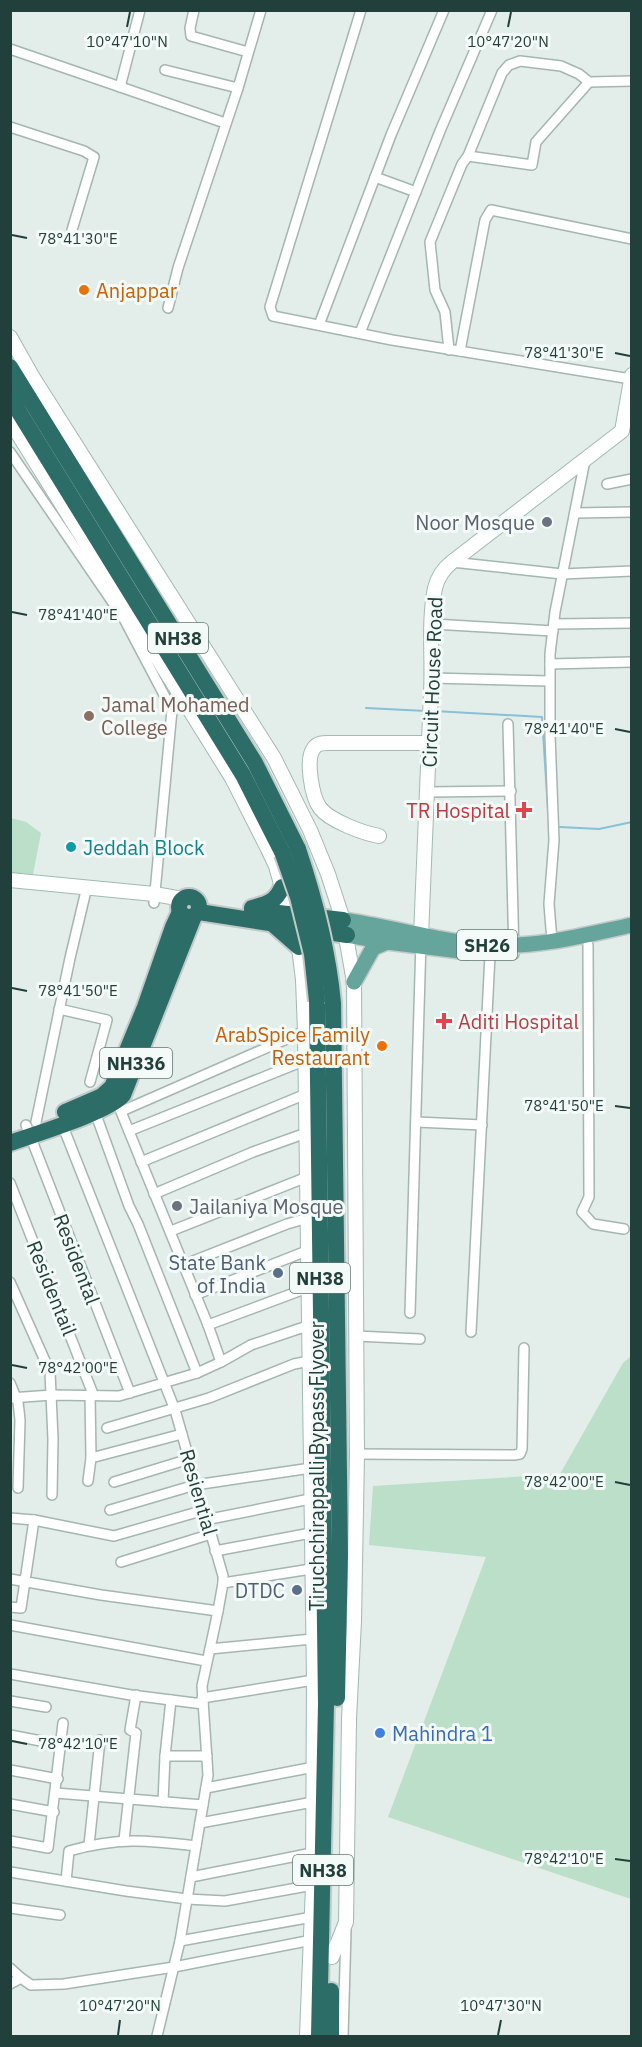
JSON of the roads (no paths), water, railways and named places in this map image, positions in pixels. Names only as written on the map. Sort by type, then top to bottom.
[{"type":"highway","name":"Tiruchchirappalli Bypass Flyover","points":[[10,367],[255,763],[286,856],[325,1002],[340,1553],[331,2037]]},
{"type":"highway","name":"Tiruchchirappalli Bypass Flyover","points":[[10,393],[243,775],[286,856]]},
{"type":"highway","points":[[189,908],[225,911],[249,909],[271,902],[278,896],[282,887]]},
{"type":"highway","name":"NH336","points":[[25,1129],[62,1124],[95,1112],[119,1107],[189,908]]},
{"type":"highway","name":"NH336","points":[[10,1143],[25,1129],[102,1096],[112,1087],[145,1007],[173,927],[189,908]]},
{"type":"highway","points":[[249,909],[292,921],[345,928]]},
{"type":"highway","points":[[225,911],[273,924],[292,921]]},
{"type":"highway","points":[[273,924],[298,947]]},
{"type":"highway","name":"Tiruchchirappalli Bypass Flyover","points":[[319,2037],[326,1704],[325,1002]]},
{"type":"main road","name":"SH26","points":[[345,928],[370,924],[421,942],[490,955],[632,926]]},
{"type":"main road","name":"SH26","points":[[345,928],[387,942],[490,945],[514,949],[588,945],[632,936]]},
{"type":"main road","points":[[354,982],[373,948],[387,942]]},
{"type":"street","points":[[120,87],[140,10]]},
{"type":"street","points":[[194,10],[190,36],[248,52]]},
{"type":"street","points":[[168,308],[178,268],[238,88],[261,10]]},
{"type":"street","points":[[361,10],[270,307],[273,316],[449,350],[631,377]]},
{"type":"street","points":[[319,325],[375,177],[444,10]]},
{"type":"street","points":[[360,333],[492,10]]},
{"type":"street","points":[[10,49],[225,123]]},
{"type":"street","points":[[449,350],[445,312],[435,290],[430,242],[502,74],[510,65],[520,60],[561,66],[579,74],[589,82],[632,81]]},
{"type":"street","points":[[165,70],[238,88]]},
{"type":"street","points":[[468,156],[532,165],[536,142],[589,82]]},
{"type":"street","points":[[10,127],[84,151],[94,158],[72,230]]},
{"type":"street","points":[[375,177],[416,192]]},
{"type":"street","points":[[460,351],[485,220],[491,210],[632,239]]},
{"type":"street","points":[[10,337],[32,376],[274,758],[319,850],[345,928],[354,982],[357,1454],[354,1621],[348,1719],[343,2037]]},
{"type":"street","name":"Circuit House Road","points":[[421,942],[431,711],[433,603],[438,578],[443,569],[622,431],[628,419],[631,377]]},
{"type":"street","points":[[10,421],[232,778],[286,856],[282,887],[298,947],[304,991],[306,1060],[314,1680],[312,1940],[307,2037]]},
{"type":"street","points":[[10,452],[124,620],[171,710],[154,898]]},
{"type":"street","points":[[552,941],[549,904],[554,840],[550,664],[562,574],[585,460]]},
{"type":"street","points":[[607,484],[632,478]]},
{"type":"street","points":[[575,513],[632,513]]},
{"type":"street","points":[[452,562],[562,574],[632,571]]},
{"type":"street","points":[[433,624],[553,628],[632,623]]},
{"type":"street","points":[[550,664],[632,662]]},
{"type":"street","points":[[432,678],[549,681]]},
{"type":"street","points":[[508,724],[514,949]]},
{"type":"street","points":[[380,836],[364,833],[327,815],[320,807],[311,782],[314,747],[319,743],[331,742],[429,743]]},
{"type":"street","points":[[427,792],[511,791]]},
{"type":"street","points":[[286,856],[319,850]]},
{"type":"street","points":[[10,880],[85,895],[154,898]]},
{"type":"street","points":[[10,888],[54,888],[154,898],[189,908]]},
{"type":"street","points":[[25,1129],[58,1009],[85,895]]},
{"type":"street","points":[[410,1313],[421,942]]},
{"type":"street","points":[[588,945],[589,1197],[582,1212],[593,1224],[624,1229]]},
{"type":"street","points":[[471,1332],[490,955]]},
{"type":"street","points":[[304,991],[354,982]]},
{"type":"street","points":[[58,1009],[107,1020],[90,1082]]},
{"type":"street","points":[[221,1362],[171,1232],[119,1107],[305,1031]]},
{"type":"street","points":[[129,1131],[306,1060]]},
{"type":"street","points":[[141,1162],[306,1094]]},
{"type":"street","points":[[95,1112],[129,1206],[197,1373]]},
{"type":"street","points":[[417,1122],[482,1125]]},
{"type":"street","name":"Resiential","points":[[62,1124],[175,1410],[223,1583],[202,1686],[208,1775],[180,1941],[157,2037]]},
{"type":"street","name":"Residental","points":[[25,1129],[130,1393]]},
{"type":"street","points":[[154,1194],[253,1152],[306,1133]]},
{"type":"street","points":[[171,1232],[307,1176]]},
{"type":"street","name":"Residentail","points":[[10,1183],[91,1394]]},
{"type":"street","points":[[183,1265],[308,1218]]},
{"type":"street","points":[[195,1295],[309,1250]]},
{"type":"street","points":[[10,1282],[50,1372],[52,1495]]},
{"type":"street","points":[[208,1325],[310,1287]]},
{"type":"street","points":[[13,1397],[91,1394],[119,1396],[197,1373],[251,1345],[310,1325]]},
{"type":"street","points":[[356,1336],[420,1339]]},
{"type":"street","points":[[357,1454],[471,1456],[520,1454],[522,1449],[524,1348]]},
{"type":"street","points":[[107,1428],[175,1410],[294,1364],[310,1361]]},
{"type":"street","points":[[10,1383],[21,1420],[18,1488]]},
{"type":"street","points":[[88,1481],[91,1458],[91,1394]]},
{"type":"street","points":[[91,1458],[182,1434]]},
{"type":"street","points":[[114,1482],[189,1459]]},
{"type":"street","points":[[111,1510],[195,1485],[311,1468]]},
{"type":"street","points":[[10,1518],[34,1520],[114,1536],[203,1515],[310,1499]]},
{"type":"street","points":[[10,1607],[21,1608],[34,1520]]},
{"type":"street","points":[[215,1551],[311,1533]]},
{"type":"street","points":[[121,1562],[211,1534]]},
{"type":"street","points":[[223,1583],[311,1569]]},
{"type":"street","points":[[10,1579],[101,1595],[218,1611]]},
{"type":"street","points":[[10,1625],[207,1661]]},
{"type":"street","points":[[210,1649],[312,1639]]},
{"type":"street","points":[[10,1674],[171,1700],[203,1701],[314,1680]]},
{"type":"street","points":[[124,1840],[136,1733],[130,1730],[136,1695]]},
{"type":"street","points":[[163,1802],[171,1700]]},
{"type":"street","points":[[10,1701],[46,1707]]},
{"type":"street","points":[[48,1848],[63,1723]]},
{"type":"street","points":[[10,1735],[41,1741]]},
{"type":"street","points":[[89,1845],[100,1740]]},
{"type":"street","points":[[165,1755],[207,1756]]},
{"type":"street","points":[[206,1788],[314,1767]]},
{"type":"street","points":[[10,1770],[58,1779]]},
{"type":"street","points":[[56,1793],[203,1805]]},
{"type":"street","points":[[200,1823],[313,1802]]},
{"type":"street","points":[[10,1804],[54,1812]]},
{"type":"street","points":[[10,1841],[69,1851],[89,1845],[137,1839],[196,1846]]},
{"type":"street","points":[[66,1881],[69,1851]]},
{"type":"street","points":[[190,1877],[312,1853]]},
{"type":"street","points":[[10,1872],[187,1899],[225,1901],[313,1885]]},
{"type":"street","points":[[10,1908],[60,1916]]},
{"type":"street","points":[[180,1941],[312,1917]]},
{"type":"street","points":[[332,1957],[346,1922]]},
{"type":"street","points":[[10,1968],[31,1985],[64,1984],[174,1967],[312,1940]]},
{"type":"street","points":[[10,1983],[21,1978]]},
{"type":"waterway","points":[[366,708],[426,711]]},
{"type":"waterway","points":[[434,711],[542,717],[548,810]]},
{"type":"waterway","points":[[560,827],[599,829],[632,822]]},
{"type":"place","name":"Anjappar","points":[[84,290]]},
{"type":"place","name":"Noor Mosque","points":[[547,522]]},
{"type":"place","name":"Jamal Mohamed College","points":[[89,716]]},
{"type":"place","name":"TR Hospital","points":[[524,810]]},
{"type":"place","name":"Jeddah Block","points":[[71,847]]},
{"type":"place","name":"Aditi Hospital","points":[[444,1021]]},
{"type":"place","name":"ArabSpice Family Restaurant","points":[[382,1046]]},
{"type":"place","name":"Jailaniya Mosque","points":[[177,1206]]},
{"type":"place","name":"State Bank of India","points":[[278,1273]]},
{"type":"place","name":"DTDC","points":[[297,1590]]},
{"type":"place","name":"Mahindra 1","points":[[380,1733]]}]
